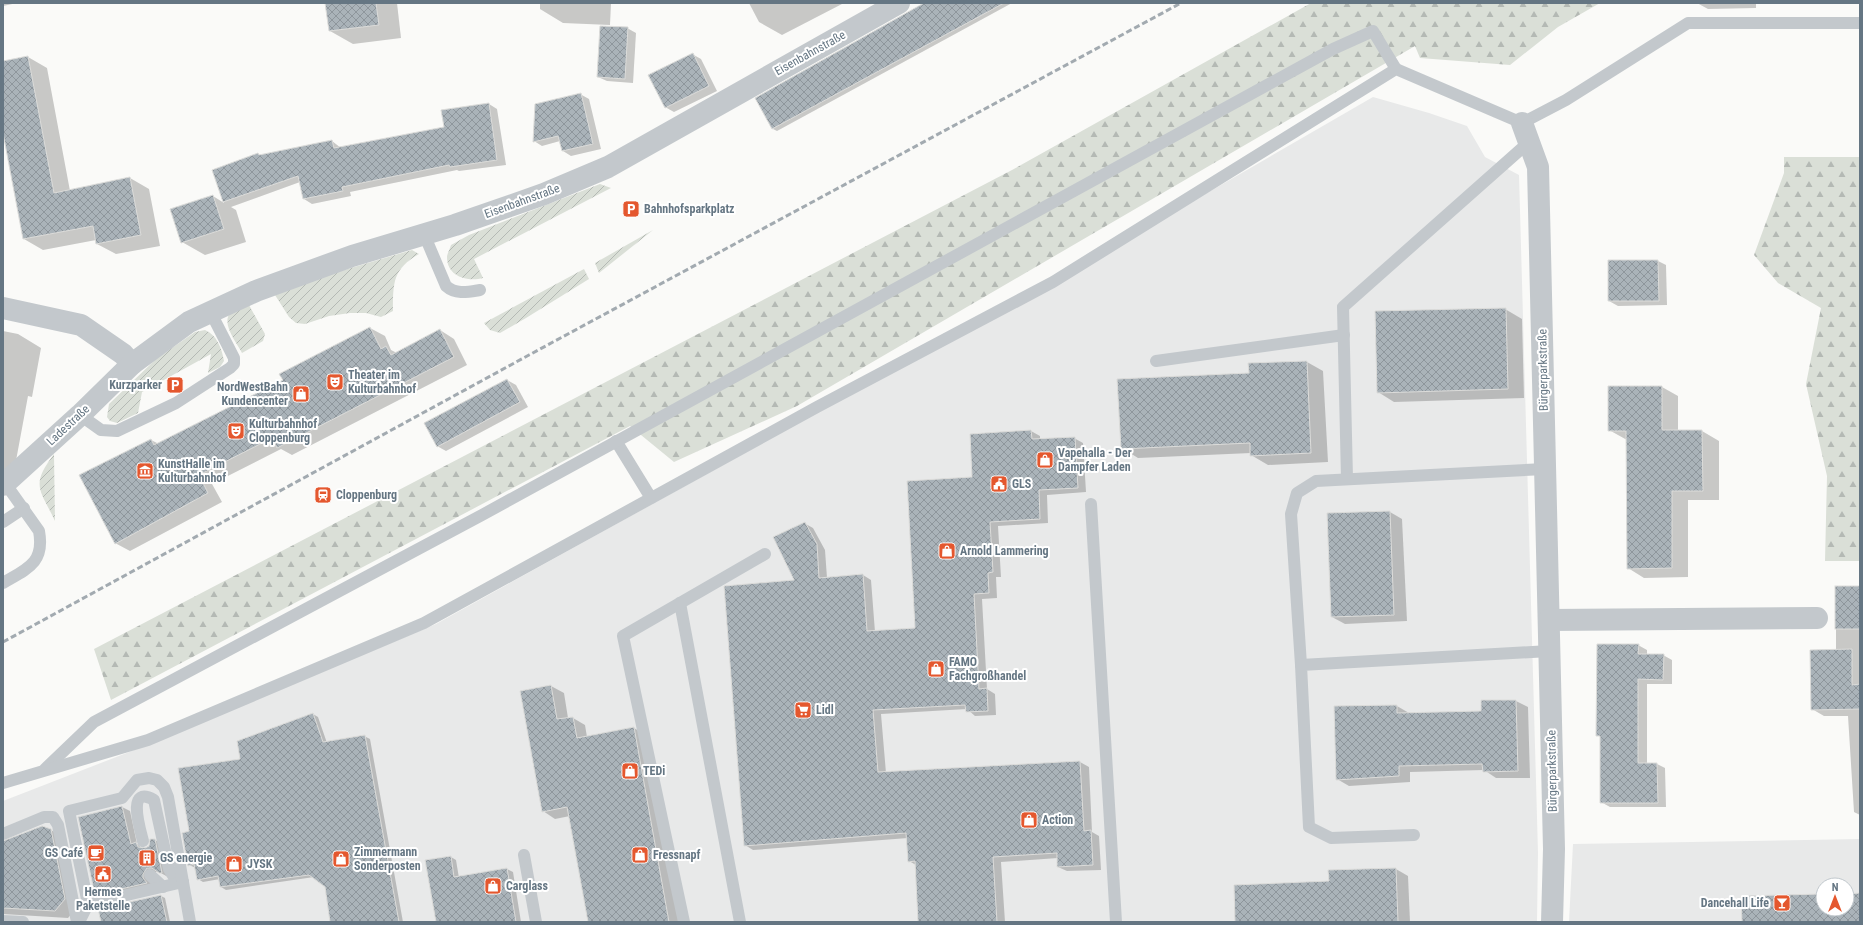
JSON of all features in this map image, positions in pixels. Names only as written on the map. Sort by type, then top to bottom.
[{"type":"street","name":"Eisenbahnstraße","points":[[132,364],[189,322],[256,291],[352,256],[544,194],[608,168],[899,3]]},
{"type":"street","name":"Bürgerparkstraße","points":[[1526,133],[1538,168],[1554,849],[1552,922]]},
{"type":"street","points":[[3,308],[81,326],[123,354],[132,364]]},
{"type":"street","name":"Ladestraße","points":[[4,484],[80,415],[132,364]]},
{"type":"street","points":[[1548,620],[1817,618]]},
{"type":"lane","points":[[1347,479],[1343,307],[1526,133],[1566,100],[1688,23],[1860,23]]},
{"type":"lane","points":[[44,770],[94,722],[482,515],[1333,49],[1373,31],[1396,69],[1526,133]]},
{"type":"lane","points":[[3,784],[44,770],[148,740],[424,623],[817,407],[1053,282],[1396,69]]},
{"type":"lane","points":[[424,234],[446,286],[451,291],[457,292],[480,290]]},
{"type":"lane","points":[[80,415],[101,430],[116,431],[176,403],[230,368],[234,364],[234,358],[210,311]]},
{"type":"lane","points":[[1156,361],[1344,335]]},
{"type":"lane","points":[[616,441],[651,498]]},
{"type":"lane","points":[[1414,835],[1331,838],[1310,827],[1302,665],[1291,514],[1297,493],[1316,481],[1545,469]]},
{"type":"lane","points":[[3,583],[27,569],[36,561],[40,550],[39,531],[24,508],[4,484]]},
{"type":"lane","points":[[1091,504],[1116,922]]},
{"type":"lane","points":[[3,522],[24,508]]},
{"type":"lane","points":[[684,922],[623,636],[765,554]]},
{"type":"lane","points":[[680,602],[740,922]]},
{"type":"lane","points":[[1302,665],[1549,651]]},
{"type":"lane","points":[[78,922],[88,904],[69,811],[122,798],[137,780],[149,778],[158,780],[164,787],[190,922]]},
{"type":"lane","points":[[143,841],[136,806],[141,797],[148,796],[154,800],[168,869],[174,877],[183,882]]},
{"type":"lane","points":[[3,834],[44,817],[53,817],[58,825],[69,885],[78,922]]},
{"type":"lane","points":[[524,855],[536,922]]},
{"type":"lane","points":[[150,875],[163,887]]},
{"type":"lane","points":[[88,904],[183,882]]},
{"type":"lane","points":[[3,921],[23,922]]},
{"type":"shaded area","points":[[1373,97],[1429,113],[1467,126],[1485,157],[1519,175],[1538,853],[1537,922],[3,922],[3,801],[142,747],[436,624],[1053,282]]},
{"type":"shaded area","name":"Dancehall Life","points":[[1860,839],[1860,922],[1569,922],[1573,844]]},
{"type":"green space","points":[[1311,3],[1600,3],[1558,27],[1510,65],[1420,58],[1415,46],[797,406],[674,462],[630,426],[111,700],[94,649],[1012,170]]},
{"type":"green space","points":[[1784,157],[1860,157],[1860,561],[1825,561],[1827,476],[1806,384],[1821,308],[1778,283],[1754,255],[1784,173]]},
{"type":"green space","points":[[600,184],[611,188],[474,259],[483,278],[471,279],[459,276],[454,273],[448,264],[447,254],[451,245],[469,235]]},
{"type":"green space","points":[[653,230],[599,273],[595,263]]},
{"type":"green space","points":[[412,250],[419,254],[404,265],[396,277],[393,292],[393,311],[381,317],[366,313],[350,313],[329,316],[305,324],[296,323],[289,317],[275,295],[327,275]]},
{"type":"green space","points":[[584,269],[589,279],[500,333],[490,330],[484,323]]},
{"type":"green space","points":[[249,305],[265,334],[263,341],[242,353],[230,333],[227,322],[231,312]]},
{"type":"green space","points":[[205,330],[213,335],[220,347],[224,361],[220,367],[208,373],[211,354],[142,392],[138,413],[117,423],[110,421],[107,417],[109,404],[156,359],[195,332]]},
{"type":"green space","points":[[54,454],[55,521],[40,488],[42,473]]},
{"type":"building","points":[[325,3],[376,3],[379,25],[329,31]]},
{"type":"building","points":[[924,3],[1004,3],[772,129],[755,98]]},
{"type":"building","points":[[600,26],[628,27],[625,79],[597,77]]},
{"type":"building","points":[[693,53],[709,86],[665,108],[648,75]]},
{"type":"building","points":[[28,56],[54,193],[130,177],[141,235],[96,244],[93,226],[23,239],[3,133],[3,61]]},
{"type":"building","points":[[581,93],[593,144],[562,151],[558,136],[533,142],[535,104]]},
{"type":"building","points":[[489,103],[497,160],[450,167],[449,165],[342,187],[343,191],[303,199],[298,176],[223,202],[212,170],[258,153],[259,155],[332,140],[334,148],[444,127],[441,110]]},
{"type":"building","points":[[213,195],[224,229],[181,243],[170,209]]},
{"type":"building","points":[[1608,260],[1658,260],[1659,301],[1608,301]]},
{"type":"building","points":[[1506,308],[1508,389],[1377,393],[1375,311]]},
{"type":"building","name":"Kulturbahnhof Cloppenburg","points":[[370,327],[381,349],[386,346],[391,355],[440,329],[454,357],[277,448],[272,438],[199,475],[208,493],[115,544],[79,475],[151,439],[154,445],[283,380],[279,374]]},
{"type":"building","points":[[1307,361],[1311,453],[1250,456],[1250,443],[1121,449],[1117,379],[1249,373],[1248,363]]},
{"type":"building","points":[[507,379],[520,402],[437,447],[424,423]]},
{"type":"building","points":[[1608,386],[1662,386],[1662,430],[1702,430],[1703,491],[1672,491],[1672,568],[1627,569],[1626,431],[1608,431]]},
{"type":"building","points":[[1031,430],[1032,439],[1075,437],[1078,488],[1039,490],[1040,519],[990,522],[993,572],[988,573],[989,593],[974,594],[979,689],[987,688],[988,711],[966,712],[965,705],[873,710],[878,772],[1080,761],[1084,831],[1091,830],[1093,865],[1057,867],[1057,853],[993,857],[997,922],[918,922],[915,861],[908,862],[906,833],[744,846],[724,586],[794,580],[773,537],[805,522],[817,544],[819,578],[863,574],[867,631],[915,628],[907,481],[972,477],[970,434]]},
{"type":"building","points":[[1390,511],[1394,615],[1331,617],[1327,513]]},
{"type":"building","points":[[1835,586],[1860,586],[1860,629],[1835,629]]},
{"type":"building","points":[[1597,644],[1639,644],[1638,654],[1664,654],[1663,680],[1638,679],[1638,763],[1657,763],[1658,803],[1600,803],[1600,736],[1596,736]]},
{"type":"building","points":[[1852,649],[1852,685],[1860,684],[1860,709],[1811,710],[1810,650]]},
{"type":"building","points":[[551,685],[557,719],[573,717],[577,738],[634,727],[669,922],[588,922],[567,807],[542,812],[520,691]]},
{"type":"building","points":[[1481,700],[1516,700],[1518,771],[1483,772],[1482,764],[1399,766],[1399,776],[1336,780],[1334,706],[1397,705],[1397,713],[1481,711]]},
{"type":"building","points":[[313,713],[323,742],[365,735],[399,922],[330,922],[325,887],[309,875],[220,887],[218,876],[197,880],[194,864],[188,866],[182,833],[189,831],[178,768],[240,759],[237,741]]},
{"type":"building","name":"GS energie","points":[[122,806],[131,844],[136,842],[138,847],[145,848],[149,846],[150,839],[155,839],[162,873],[159,873],[152,868],[147,868],[143,874],[143,878],[147,883],[95,895],[78,817]]},
{"type":"building","points":[[42,826],[51,829],[65,899],[55,911],[3,908],[3,841]]},
{"type":"building","points":[[451,856],[454,877],[507,868],[516,922],[436,922],[425,860]]},
{"type":"building","points":[[1396,868],[1398,922],[1235,922],[1234,885],[1329,881],[1328,870]]},
{"type":"building","name":"Dancehall Life","points":[[1855,893],[1860,893],[1860,922],[1742,922],[1741,896],[1815,894],[1815,917],[1855,917]]},
{"type":"building","points":[[161,895],[167,922],[101,922],[98,909]]},
{"type":"railway","points":[[3,642],[529,355],[1181,3]]},
{"type":"place","name":"Bahnhofsparkplatz","points":[[631,209]]},
{"type":"place","name":"Theater im Kulturbahnhof","points":[[335,382]]},
{"type":"place","name":"Kurzparker","points":[[175,385]]},
{"type":"place","name":"NordWestBahn Kundencenter","points":[[301,394]]},
{"type":"place","name":"Kulturbahnhof Cloppenburg","points":[[236,431]]},
{"type":"place","name":"Vapehalla - Der Dampfer Laden","points":[[1045,460]]},
{"type":"place","name":"KunstHalle im Kulturbahnhof","points":[[145,471]]},
{"type":"place","name":"GLS","points":[[999,484]]},
{"type":"place","name":"Cloppenburg","points":[[323,495]]},
{"type":"place","name":"Arnold Lammering","points":[[947,551]]},
{"type":"place","name":"FAMO Fachgroßhandel","points":[[936,669]]},
{"type":"place","name":"Lidl","points":[[803,710]]},
{"type":"place","name":"TEDi","points":[[630,771]]},
{"type":"place","name":"Action","points":[[1029,820]]},
{"type":"place","name":"GS Café","points":[[96,853]]},
{"type":"place","name":"Fressnapf","points":[[640,855]]},
{"type":"place","name":"GS energie","points":[[147,858]]},
{"type":"place","name":"Zimmermann Sonderposten","points":[[341,859]]},
{"type":"place","name":"JYSK","points":[[234,864]]},
{"type":"place","name":"Hermes Paketstelle","points":[[103,874]]},
{"type":"place","name":"Carglass","points":[[493,886]]},
{"type":"place","name":"Dancehall Life","points":[[1782,903]]}]
